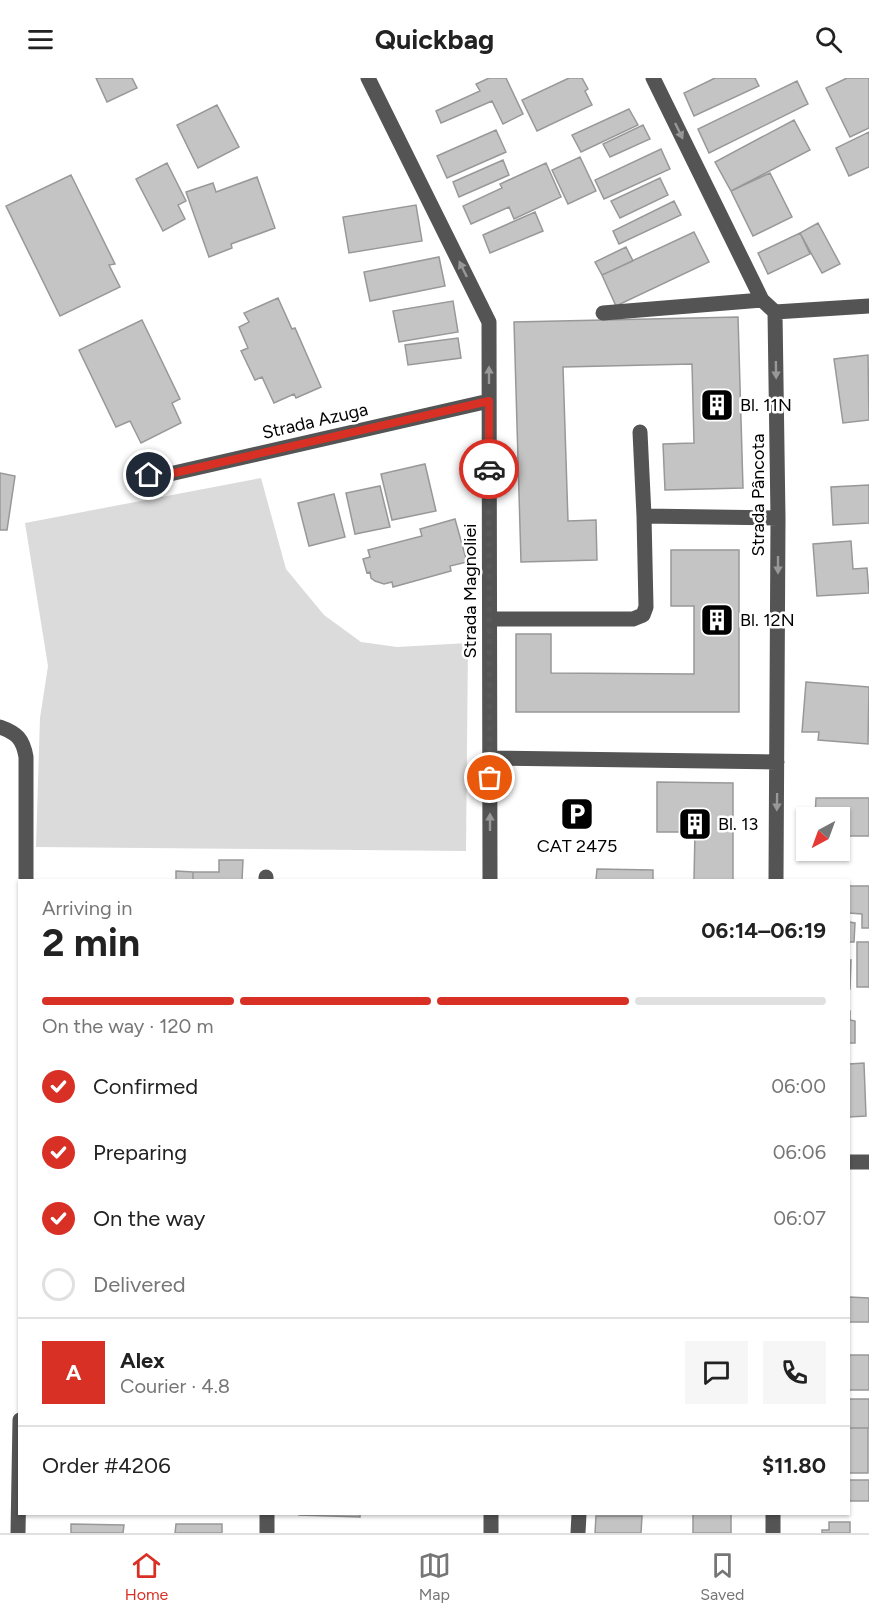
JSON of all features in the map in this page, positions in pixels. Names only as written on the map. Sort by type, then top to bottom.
[{"type":"street","name":"Strada Magnoliei","points":[[368,78],[489,322],[490,879]]},
{"type":"street","points":[[653,78],[762,300],[775,312],[869,306]]},
{"type":"street","points":[[603,313],[762,300]]},
{"type":"street","name":"Strada Pâncota","points":[[775,312],[778,518],[776,879]]},
{"type":"street","name":"Strada Azuga","points":[[149,475],[161,476],[489,401]]},
{"type":"street","points":[[490,619],[633,619],[643,615],[646,607],[640,432]]},
{"type":"street","points":[[644,516],[778,518]]},
{"type":"street","points":[[0,727],[17,735],[24,746],[26,757],[27,879]]},
{"type":"street","points":[[490,758],[777,762]]},
{"type":"street","points":[[850,1162],[869,1162]]},
{"type":"street","points":[[18,1515],[18,1533]]},
{"type":"street","points":[[267,1515],[267,1533]]},
{"type":"street","points":[[491,1515],[491,1533]]},
{"type":"street","points":[[578,1533],[579,1515]]},
{"type":"street","points":[[773,1515],[773,1533]]},
{"type":"shaded area","points":[[261,478],[286,569],[324,615],[361,642],[397,647],[468,643],[466,851],[36,847],[40,718],[48,666],[25,523]]},
{"type":"building","points":[[96,78],[132,78],[137,88],[107,102]]},
{"type":"building","points":[[489,78],[506,78],[523,114],[503,124],[492,101],[441,123],[436,111],[480,91],[476,84]]},
{"type":"building","points":[[569,78],[582,78],[588,89],[585,91],[592,105],[537,131],[522,100]]},
{"type":"building","points":[[715,78],[755,78],[759,86],[694,116],[684,93]]},
{"type":"building","points":[[847,78],[869,78],[869,128],[850,137],[826,88]]},
{"type":"building","points":[[797,81],[808,104],[709,153],[698,129]]},
{"type":"building","points":[[217,105],[239,147],[198,168],[177,125]]},
{"type":"building","points":[[629,109],[638,125],[581,152],[572,135]]},
{"type":"building","points":[[794,120],[810,150],[731,191],[715,162]]},
{"type":"building","points":[[643,125],[650,139],[610,157],[603,144]]},
{"type":"building","points":[[496,130],[506,152],[447,178],[437,156]]},
{"type":"building","points":[[869,132],[869,167],[849,176],[836,148]]},
{"type":"building","points":[[661,149],[670,169],[604,199],[595,180]]},
{"type":"building","points":[[580,157],[596,191],[568,204],[552,170]]},
{"type":"building","points":[[503,160],[509,175],[459,197],[453,182]]},
{"type":"building","points":[[167,163],[186,201],[178,205],[185,219],[163,231],[136,179]]},
{"type":"building","points":[[546,163],[561,197],[514,219],[509,207],[471,224],[463,206],[502,188],[500,184]]},
{"type":"building","points":[[770,173],[792,217],[753,236],[731,191]]},
{"type":"building","points":[[71,175],[115,264],[109,265],[120,287],[60,316],[6,206]]},
{"type":"building","points":[[257,177],[275,228],[231,244],[232,248],[209,257],[186,192],[213,183],[216,192]]},
{"type":"building","points":[[660,178],[668,195],[620,218],[611,201]]},
{"type":"building","points":[[674,201],[681,215],[619,244],[613,231]]},
{"type":"building","points":[[416,205],[422,241],[349,253],[343,217]]},
{"type":"building","points":[[535,212],[543,231],[490,253],[483,235]]},
{"type":"building","points":[[818,223],[840,264],[822,273],[800,233]]},
{"type":"building","points":[[694,232],[709,262],[616,306],[602,275]]},
{"type":"building","points":[[800,233],[810,254],[768,274],[758,253]]},
{"type":"building","points":[[626,247],[633,261],[602,275],[595,262]]},
{"type":"building","points":[[439,257],[445,286],[370,301],[364,272]]},
{"type":"building","points":[[278,298],[292,329],[295,328],[321,387],[296,398],[294,394],[274,403],[262,377],[255,380],[241,351],[248,348],[239,327],[249,322],[244,313]]},
{"type":"building","points":[[453,301],[458,332],[399,342],[393,311]]},
{"type":"building","name":"Bl. 11N","points":[[738,317],[743,488],[665,490],[663,444],[694,443],[692,364],[563,367],[568,521],[596,520],[597,560],[521,562],[514,322]]},
{"type":"building","points":[[142,320],[180,399],[172,403],[181,423],[141,443],[130,421],[116,427],[79,350]]},
{"type":"building","points":[[458,338],[461,358],[408,365],[405,345]]},
{"type":"building","points":[[868,355],[869,420],[843,423],[834,359]]},
{"type":"building","points":[[425,464],[436,511],[392,520],[381,474]]},
{"type":"building","points":[[0,473],[15,476],[7,530],[0,530]]},
{"type":"building","points":[[869,485],[869,523],[833,525],[831,487]]},
{"type":"building","points":[[380,486],[390,527],[355,534],[346,493]]},
{"type":"building","points":[[334,494],[345,537],[309,546],[298,503]]},
{"type":"building","points":[[455,519],[467,562],[450,566],[451,571],[393,587],[392,582],[384,584],[375,581],[371,578],[370,572],[367,573],[363,559],[370,557],[368,550],[422,536],[420,529]]},
{"type":"building","points":[[851,541],[853,569],[867,568],[869,593],[817,596],[813,544]]},
{"type":"building","name":"Bl. 12N","points":[[671,550],[739,550],[739,712],[516,712],[516,634],[551,634],[551,673],[694,674],[694,606],[671,606]]},
{"type":"building","points":[[806,682],[869,687],[868,744],[818,740],[819,732],[802,732]]},
{"type":"building","name":"Bl. 13","points":[[657,782],[733,783],[733,879],[694,879],[695,832],[657,832]]},
{"type":"building","points":[[816,798],[869,798],[869,836],[850,836],[850,807],[816,807]]},
{"type":"building","points":[[219,860],[243,860],[242,879],[193,879],[193,872],[219,872]]},
{"type":"building","points":[[597,869],[653,870],[653,879],[596,879]]},
{"type":"building","points":[[176,871],[193,872],[193,879],[176,879]]},
{"type":"building","points":[[850,886],[869,886],[869,928],[862,928],[862,914],[850,913]]},
{"type":"building","points":[[850,922],[855,923],[854,942],[850,942]]},
{"type":"building","points":[[857,942],[869,942],[869,987],[857,987]]},
{"type":"building","points":[[850,1020],[855,1021],[855,1043],[850,1043]]},
{"type":"building","points":[[864,1063],[866,1116],[850,1117],[850,1064]]},
{"type":"building","points":[[850,1297],[869,1298],[869,1322],[850,1322]]},
{"type":"building","points":[[850,1355],[869,1355],[869,1390],[850,1390]]},
{"type":"building","points":[[850,1399],[869,1399],[869,1428],[850,1428]]},
{"type":"building","points":[[850,1428],[868,1428],[868,1473],[850,1473]]},
{"type":"building","points":[[850,1480],[869,1480],[869,1501],[850,1501]]},
{"type":"building","points":[[299,1515],[360,1515],[360,1517]]},
{"type":"building","points":[[693,1515],[731,1515],[731,1533],[693,1533]]},
{"type":"building","points":[[596,1516],[642,1516],[641,1533],[595,1533]]},
{"type":"building","points":[[829,1522],[850,1522],[850,1533],[822,1533],[822,1530],[829,1530]]},
{"type":"building","points":[[71,1524],[124,1525],[123,1533],[71,1533]]},
{"type":"building","points":[[176,1524],[222,1524],[222,1533],[175,1533]]},
{"type":"way so far","points":[[489,469],[490,778]]},
{"type":"place","name":"Bl. 11N","points":[[717,405]]},
{"type":"place","name":"Bl. 12N","points":[[717,620]]},
{"type":"place","name":"CAT 2475","points":[[577,814]]},
{"type":"place","name":"Bl. 13","points":[[695,824]]},
{"type":"route","points":[[149,475],[161,476],[489,401],[489,469]]}]
